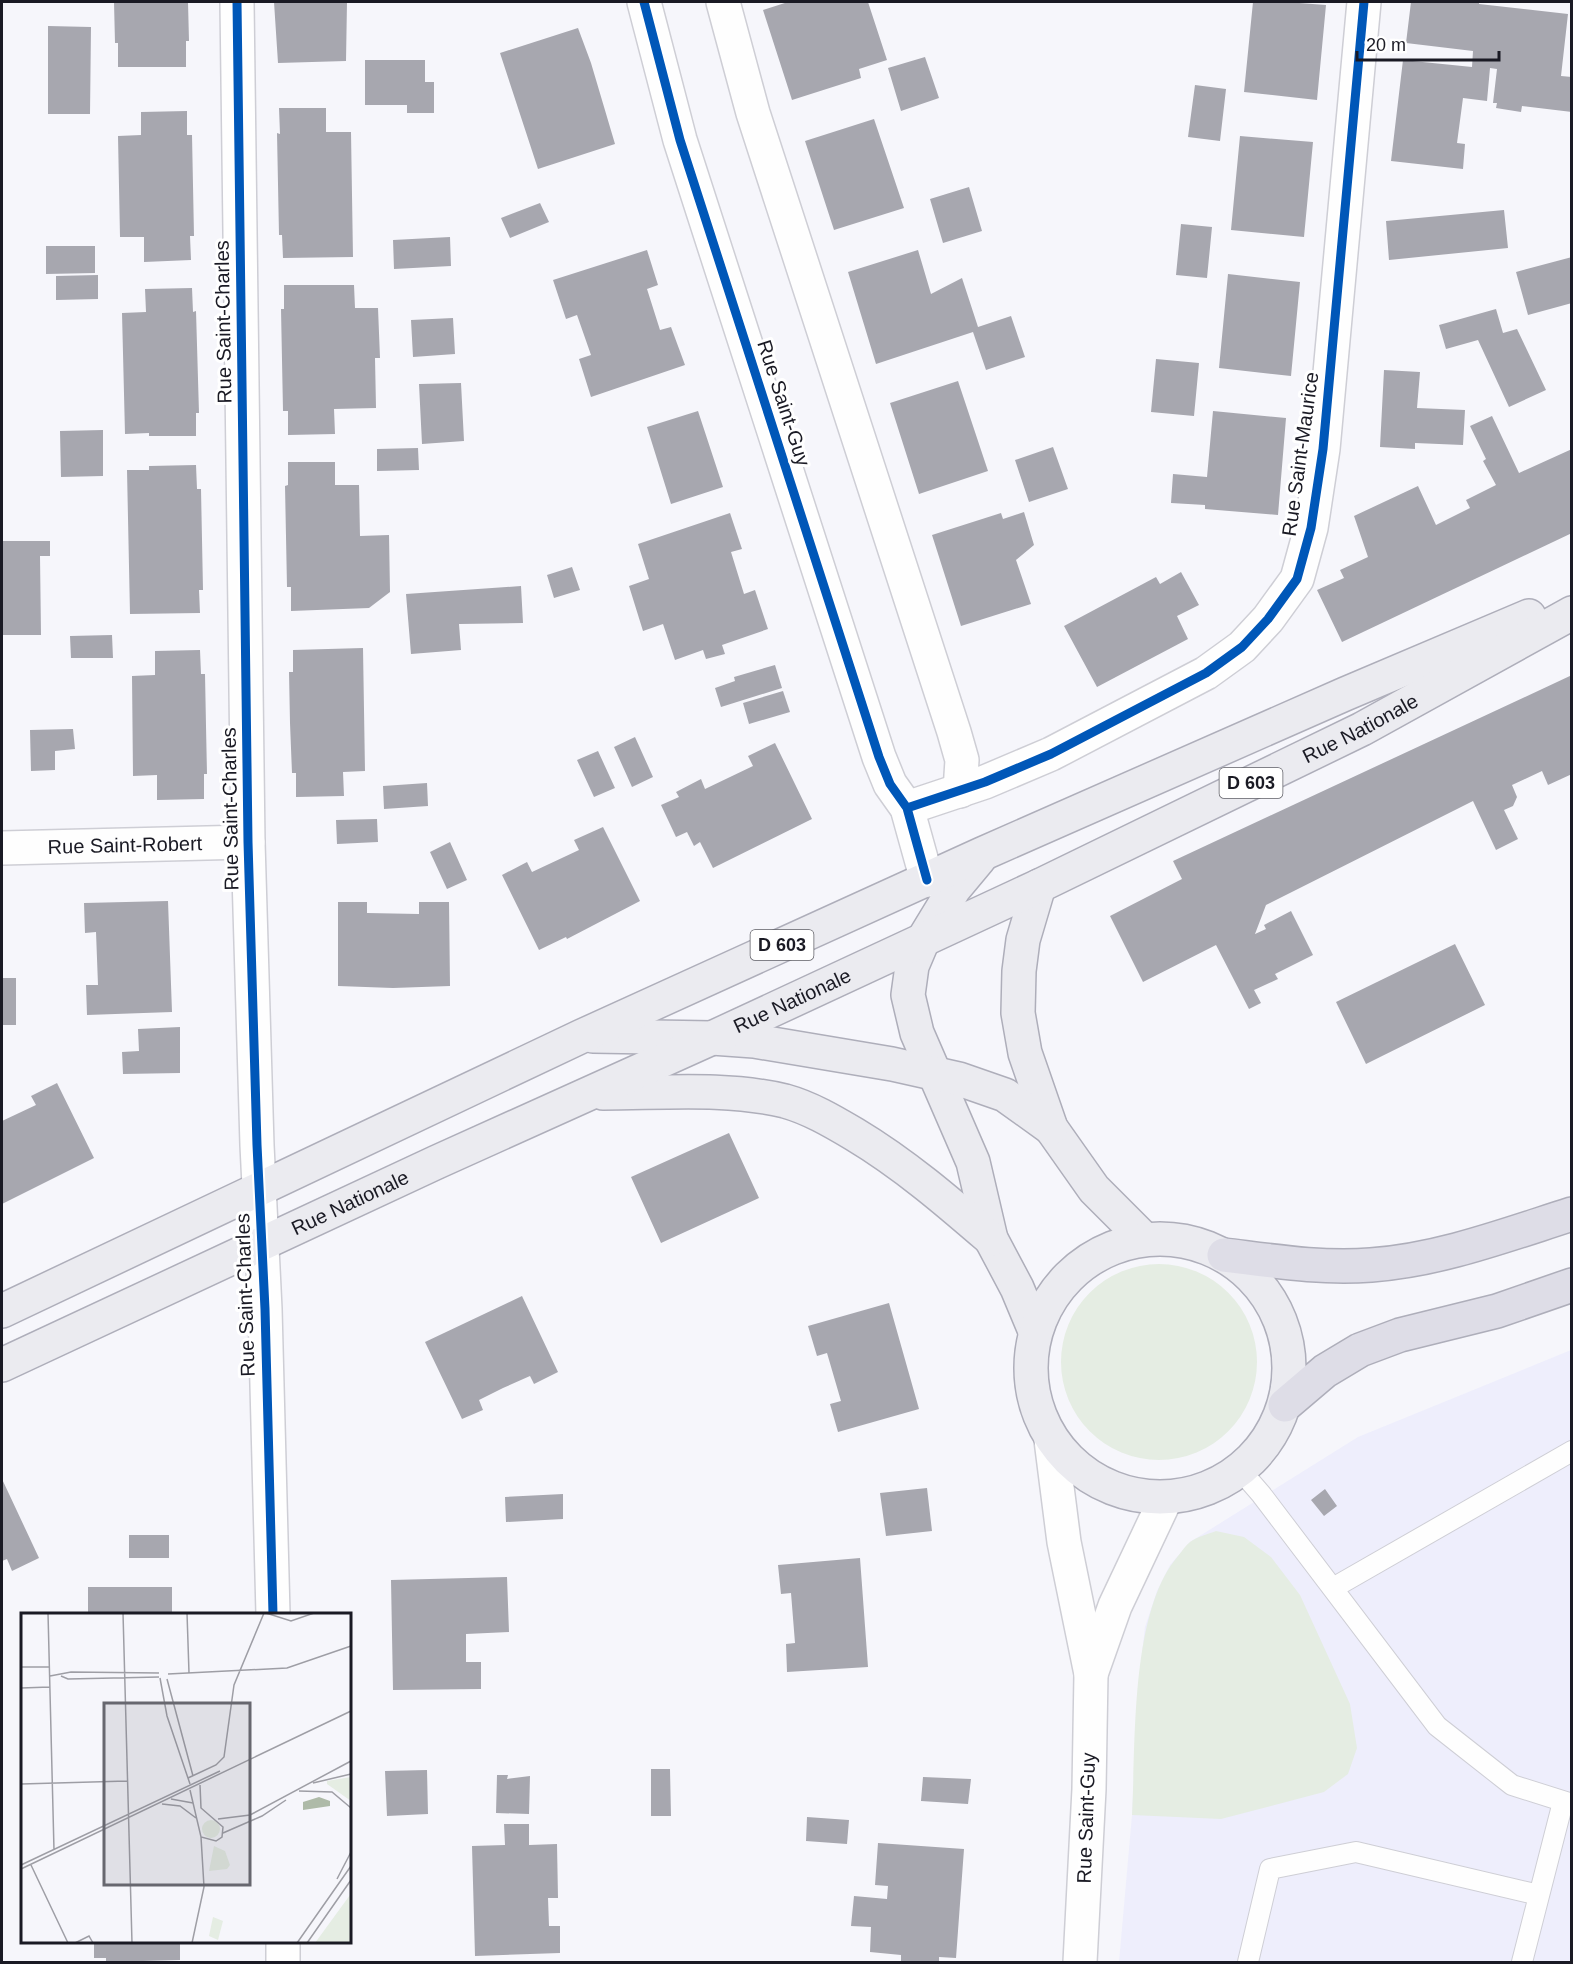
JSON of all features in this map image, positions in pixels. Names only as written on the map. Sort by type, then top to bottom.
[{"type":"highway","points":[[1224,1255],[1282,1263],[1330,1266],[1371,1265],[1416,1259],[1466,1248],[1572,1214]]},
{"type":"highway","points":[[1285,1405],[1325,1371],[1360,1350],[1400,1335],[1497,1311],[1572,1285]]},
{"type":"main road","name":"Rue Nationale","points":[[2,1311],[582,1036],[982,854],[1572,597]]},
{"type":"main road","name":"Rue Nationale","points":[[2,1365],[437,1162],[590,1094],[1039,886],[1362,729],[1572,614]]},
{"type":"main road","points":[[982,854],[954,889],[923,940],[912,966],[908,995],[917,1033],[973,1162],[991,1239],[1017,1288],[1035,1331]]},
{"type":"main road","points":[[1039,886],[1023,940],[1019,971],[1018,1013],[1025,1053],[1051,1128],[1094,1189],[1144,1239]]},
{"type":"main road","points":[[582,1036],[754,1041],[935,1074],[959,1079],[1005,1095],[1051,1128]]},
{"type":"main road","points":[[590,1094],[700,1092],[748,1095],[785,1102],[821,1114],[878,1148],[926,1182],[991,1239]]},
{"type":"main road","points":[[1144,1239],[1172,1239],[1199,1245],[1224,1255],[1252,1276],[1273,1304],[1286,1336],[1290,1370],[1285,1405],[1268,1441],[1241,1471],[1206,1490],[1166,1498],[1132,1496],[1101,1484],[1073,1465],[1051,1440],[1035,1406],[1030,1369],[1035,1331],[1051,1298],[1076,1269],[1108,1249],[1144,1239]]},
{"type":"street","name":"Rue Saint-Charles","points":[[237,2],[248,842],[273,1613]]},
{"type":"street","name":"Rue Saint-Guy","points":[[644,2],[680,140],[872,735],[890,784],[907,808],[927,880]]},
{"type":"street","points":[[723,2],[753,113],[962,760],[960,791],[907,808]]},
{"type":"street","name":"Rue Saint-Maurice","points":[[960,791],[1051,754],[1206,673],[1242,647],[1268,619],[1297,579],[1311,528],[1323,449],[1364,2]]},
{"type":"street","name":"Rue Saint-Robert","points":[[2,848],[248,842]]},
{"type":"street","name":"Rue Saint-Guy","points":[[1051,1440],[1064,1542],[1091,1674],[1089,1789],[1080,1962]]},
{"type":"street","name":"Rue Saint-Guy","points":[[1091,1674],[1115,1606],[1166,1498]]},
{"type":"street","points":[[283,1943],[283,1962]]},
{"type":"lane","points":[[1333,1588],[1572,1451]]},
{"type":"lane","points":[[1241,1471],[1261,1494],[1437,1726],[1512,1785],[1567,1803],[1539,1895],[1522,1962]]},
{"type":"lane","points":[[1248,1962],[1270,1869],[1356,1852],[1539,1895]]},
{"type":"shaded area","points":[[1149,1264],[1169,1264],[1205,1275],[1214,1280],[1235,1300],[1250,1324],[1257,1352],[1257,1372],[1250,1400],[1241,1417],[1221,1438],[1205,1449],[1188,1456],[1169,1460],[1149,1460],[1121,1453],[1104,1444],[1077,1417],[1065,1391],[1061,1372],[1061,1352],[1068,1324],[1077,1307],[1104,1280],[1130,1268]]},
{"type":"shaded area","points":[[1571,1350],[1571,1962],[1119,1962],[1132,1815],[1138,1687],[1145,1627],[1157,1591],[1170,1565],[1190,1542],[1358,1437]]},
{"type":"shaded area","points":[[1216,1531],[1244,1537],[1271,1557],[1300,1595],[1350,1704],[1357,1748],[1348,1774],[1324,1792],[1221,1819],[1132,1815],[1138,1679],[1151,1610],[1162,1580],[1184,1548],[1193,1540]]},
{"type":"building","points":[[114,2],[188,2],[189,41],[186,41],[186,67],[118,67]]},
{"type":"building","points":[[274,2],[347,2],[346,61],[278,63]]},
{"type":"building","points":[[788,2],[868,2],[887,60],[859,69],[861,78],[792,100],[763,10]]},
{"type":"building","points":[[1253,2],[1326,5],[1317,100],[1244,92]]},
{"type":"building","points":[[1411,2],[1479,2],[1479,4],[1568,14],[1561,76],[1572,77],[1572,112],[1522,106],[1521,112],[1496,108],[1497,103],[1493,103],[1497,69],[1490,68],[1487,101],[1463,98],[1457,143],[1465,144],[1463,169],[1391,161],[1403,60],[1472,67],[1473,51],[1406,43]]},
{"type":"building","points":[[48,26],[91,27],[90,114],[48,114]]},
{"type":"building","points":[[578,28],[615,144],[538,169],[500,53]]},
{"type":"building","points":[[925,57],[939,98],[901,111],[888,68]]},
{"type":"building","points":[[365,60],[425,60],[425,82],[434,82],[434,113],[407,113],[407,105],[365,105]]},
{"type":"building","points":[[1195,85],[1226,89],[1220,141],[1188,137]]},
{"type":"building","points":[[279,108],[326,108],[326,132],[351,132],[353,257],[283,258],[282,235],[279,235],[277,133],[280,134]]},
{"type":"building","points":[[187,111],[187,135],[192,135],[194,236],[190,236],[191,260],[144,262],[144,237],[120,237],[118,136],[141,135],[141,112]]},
{"type":"building","points":[[874,119],[904,208],[834,230],[805,141]]},
{"type":"building","points":[[1240,136],[1313,142],[1304,237],[1231,230]]},
{"type":"building","points":[[969,187],[982,231],[943,243],[930,199]]},
{"type":"building","points":[[540,203],[549,222],[510,238],[501,218]]},
{"type":"building","points":[[1504,210],[1508,248],[1389,260],[1386,221]]},
{"type":"building","points":[[1181,224],[1212,227],[1207,278],[1176,275]]},
{"type":"building","points":[[450,237],[451,266],[394,269],[393,240]]},
{"type":"building","points":[[46,246],[95,246],[95,273],[46,274]]},
{"type":"building","points":[[647,250],[658,285],[647,289],[660,330],[671,327],[685,365],[591,397],[579,359],[591,355],[577,315],[566,319],[553,280]]},
{"type":"building","points":[[918,250],[931,294],[962,278],[978,327],[1011,316],[1025,357],[986,370],[973,332],[876,364],[848,272]]},
{"type":"building","points":[[1572,257],[1572,303],[1528,315],[1516,272]]},
{"type":"building","points":[[1228,274],[1300,282],[1291,376],[1219,368]]},
{"type":"building","points":[[98,275],[98,299],[56,300],[56,276]]},
{"type":"building","points":[[284,285],[354,285],[355,308],[378,308],[380,358],[375,358],[376,408],[334,409],[335,434],[288,435],[288,411],[283,411],[281,309],[284,309]]},
{"type":"building","points":[[192,288],[193,312],[196,311],[199,413],[196,413],[196,436],[125,434],[122,313],[146,312],[145,289]]},
{"type":"building","points":[[1496,309],[1503,333],[1517,329],[1546,390],[1509,407],[1478,340],[1446,349],[1439,325]]},
{"type":"building","points":[[453,318],[455,354],[413,357],[411,320]]},
{"type":"building","points":[[1156,359],[1199,363],[1194,416],[1151,412]]},
{"type":"building","points":[[1384,370],[1420,372],[1417,408],[1465,410],[1463,445],[1415,443],[1415,449],[1380,447]]},
{"type":"building","points":[[958,381],[988,471],[919,494],[890,403]]},
{"type":"building","points":[[461,383],[464,441],[422,444],[419,384]]},
{"type":"building","points":[[698,411],[723,487],[671,504],[647,427]]},
{"type":"building","points":[[1213,411],[1286,418],[1278,515],[1205,509],[1205,505],[1171,503],[1173,474],[1207,477]]},
{"type":"building","points":[[1492,416],[1519,473],[1572,449],[1572,533],[1342,642],[1317,590],[1344,578],[1340,570],[1368,557],[1354,516],[1418,486],[1436,525],[1470,508],[1466,500],[1496,485],[1483,461],[1486,459],[1470,426]]},
{"type":"building","points":[[103,430],[103,476],[61,477],[60,431]]},
{"type":"building","points":[[1053,447],[1068,489],[1029,502],[1015,460]]},
{"type":"building","points":[[418,448],[419,470],[377,471],[377,449]]},
{"type":"building","points":[[288,462],[335,462],[335,485],[359,485],[360,536],[389,535],[390,592],[369,608],[291,611],[291,587],[287,587],[285,486],[288,485]]},
{"type":"building","points":[[196,465],[197,489],[201,489],[203,590],[199,590],[200,613],[130,614],[127,470],[149,470],[149,466]]},
{"type":"building","points":[[1024,512],[1034,545],[1016,560],[1031,604],[961,626],[932,535],[1001,513],[1003,519]]},
{"type":"building","points":[[730,513],[742,549],[731,552],[744,594],[755,590],[768,629],[722,645],[725,654],[706,659],[703,650],[675,660],[663,624],[643,631],[629,586],[649,579],[638,544]]},
{"type":"building","points":[[2,541],[50,541],[50,556],[40,556],[41,635],[2,635]]},
{"type":"building","points":[[572,567],[580,590],[554,598],[547,575]]},
{"type":"building","points":[[1181,572],[1199,605],[1177,616],[1188,639],[1097,687],[1064,626],[1156,577],[1160,584]]},
{"type":"building","points":[[521,586],[523,623],[459,624],[461,650],[411,654],[406,594]]},
{"type":"building","points":[[112,635],[113,658],[71,658],[70,636]]},
{"type":"building","points":[[363,648],[365,771],[343,772],[344,796],[296,797],[296,773],[292,773],[290,723],[289,672],[293,672],[293,650]]},
{"type":"building","points":[[200,650],[201,674],[205,674],[207,774],[204,774],[204,799],[157,800],[157,775],[133,776],[132,676],[155,675],[155,651]]},
{"type":"building","points":[[775,665],[782,688],[721,707],[715,688],[735,681],[734,677]]},
{"type":"building","points":[[1572,675],[1572,774],[1548,785],[1542,771],[1512,785],[1517,797],[1513,806],[1504,810],[1518,839],[1496,850],[1473,801],[1266,905],[1255,934],[1266,929],[1264,925],[1291,911],[1313,955],[1275,974],[1278,979],[1254,990],[1261,1003],[1249,1009],[1216,945],[1143,982],[1110,916],[1182,879],[1173,861]]},
{"type":"building","points":[[783,691],[790,712],[749,724],[743,703]]},
{"type":"building","points":[[73,729],[75,749],[55,751],[55,770],[31,771],[30,730]]},
{"type":"building","points":[[635,737],[653,777],[632,787],[614,747]]},
{"type":"building","points":[[775,743],[812,819],[713,868],[700,842],[694,846],[687,832],[676,837],[661,805],[679,797],[676,792],[701,779],[705,789],[753,766],[748,756]]},
{"type":"building","points":[[598,751],[615,788],[594,797],[577,760]]},
{"type":"building","points":[[427,783],[428,806],[384,809],[383,786]]},
{"type":"building","points":[[377,819],[378,842],[337,844],[336,820]]},
{"type":"building","points":[[603,827],[640,901],[567,939],[566,937],[539,950],[502,875],[527,862],[532,872],[579,850],[574,840]]},
{"type":"building","points":[[450,842],[467,880],[447,889],[430,852]]},
{"type":"building","points":[[168,901],[172,1012],[87,1015],[86,985],[98,985],[96,932],[85,933],[84,903]]},
{"type":"building","points":[[338,902],[367,902],[367,913],[419,914],[419,902],[449,902],[450,986],[393,988],[338,986]]},
{"type":"building","points":[[1455,944],[1485,1005],[1366,1064],[1336,1002]]},
{"type":"building","points":[[2,978],[16,978],[16,1025],[2,1025]]},
{"type":"building","points":[[180,1027],[180,1073],[123,1074],[122,1052],[139,1051],[138,1029]]},
{"type":"building","points":[[57,1083],[94,1158],[2,1204],[2,1121],[36,1105],[31,1096]]},
{"type":"building","points":[[729,1133],[759,1198],[661,1243],[631,1177]]},
{"type":"building","points":[[522,1296],[558,1372],[534,1384],[530,1376],[503,1388],[479,1400],[483,1410],[462,1419],[425,1342]]},
{"type":"building","points":[[889,1303],[919,1409],[838,1432],[830,1404],[841,1401],[827,1353],[817,1356],[808,1326]]},
{"type":"building","points":[[2,1479],[39,1558],[12,1571],[7,1559],[2,1561]]},
{"type":"building","points":[[927,1488],[932,1531],[886,1536],[880,1493]]},
{"type":"building","points":[[1325,1489],[1337,1506],[1324,1516],[1311,1500]]},
{"type":"building","points":[[563,1494],[563,1519],[506,1522],[505,1497]]},
{"type":"building","points":[[129,1535],[169,1535],[169,1558],[129,1558]]},
{"type":"building","points":[[860,1558],[868,1667],[787,1672],[786,1644],[795,1643],[791,1593],[781,1594],[778,1565]]},
{"type":"building","points":[[507,1577],[509,1632],[466,1634],[466,1662],[481,1662],[481,1689],[393,1690],[391,1580]]},
{"type":"building","points":[[88,1587],[172,1587],[172,1613],[88,1613]]},
{"type":"building","points":[[651,1769],[670,1769],[671,1816],[651,1816]]},
{"type":"building","points":[[427,1770],[428,1814],[387,1816],[385,1771]]},
{"type":"building","points":[[497,1775],[508,1775],[507,1779],[530,1776],[529,1814],[496,1813]]},
{"type":"building","points":[[923,1777],[971,1779],[968,1804],[921,1801]]},
{"type":"building","points":[[807,1817],[849,1820],[847,1844],[806,1841]]},
{"type":"building","points":[[504,1824],[529,1824],[529,1845],[557,1844],[558,1898],[548,1898],[549,1926],[560,1926],[560,1953],[475,1956],[472,1846],[505,1845]]},
{"type":"building","points":[[878,1843],[964,1849],[956,1958],[939,1957],[939,1962],[901,1962],[901,1955],[870,1952],[871,1927],[851,1926],[854,1896],[887,1899],[888,1886],[875,1885]]},
{"type":"building","points":[[94,1943],[180,1943],[180,1960],[106,1962],[106,1958],[94,1958]]},
{"type":"cycle path","points":[[237,2],[248,842],[257,1145],[265,1309],[273,1613]]},
{"type":"cycle path","points":[[644,2],[680,140],[879,757],[890,784],[907,808],[927,880]]},
{"type":"cycle path","points":[[907,808],[985,782],[1051,754],[1206,673],[1242,647],[1268,619],[1297,579],[1311,528],[1323,449],[1364,2]]}]
